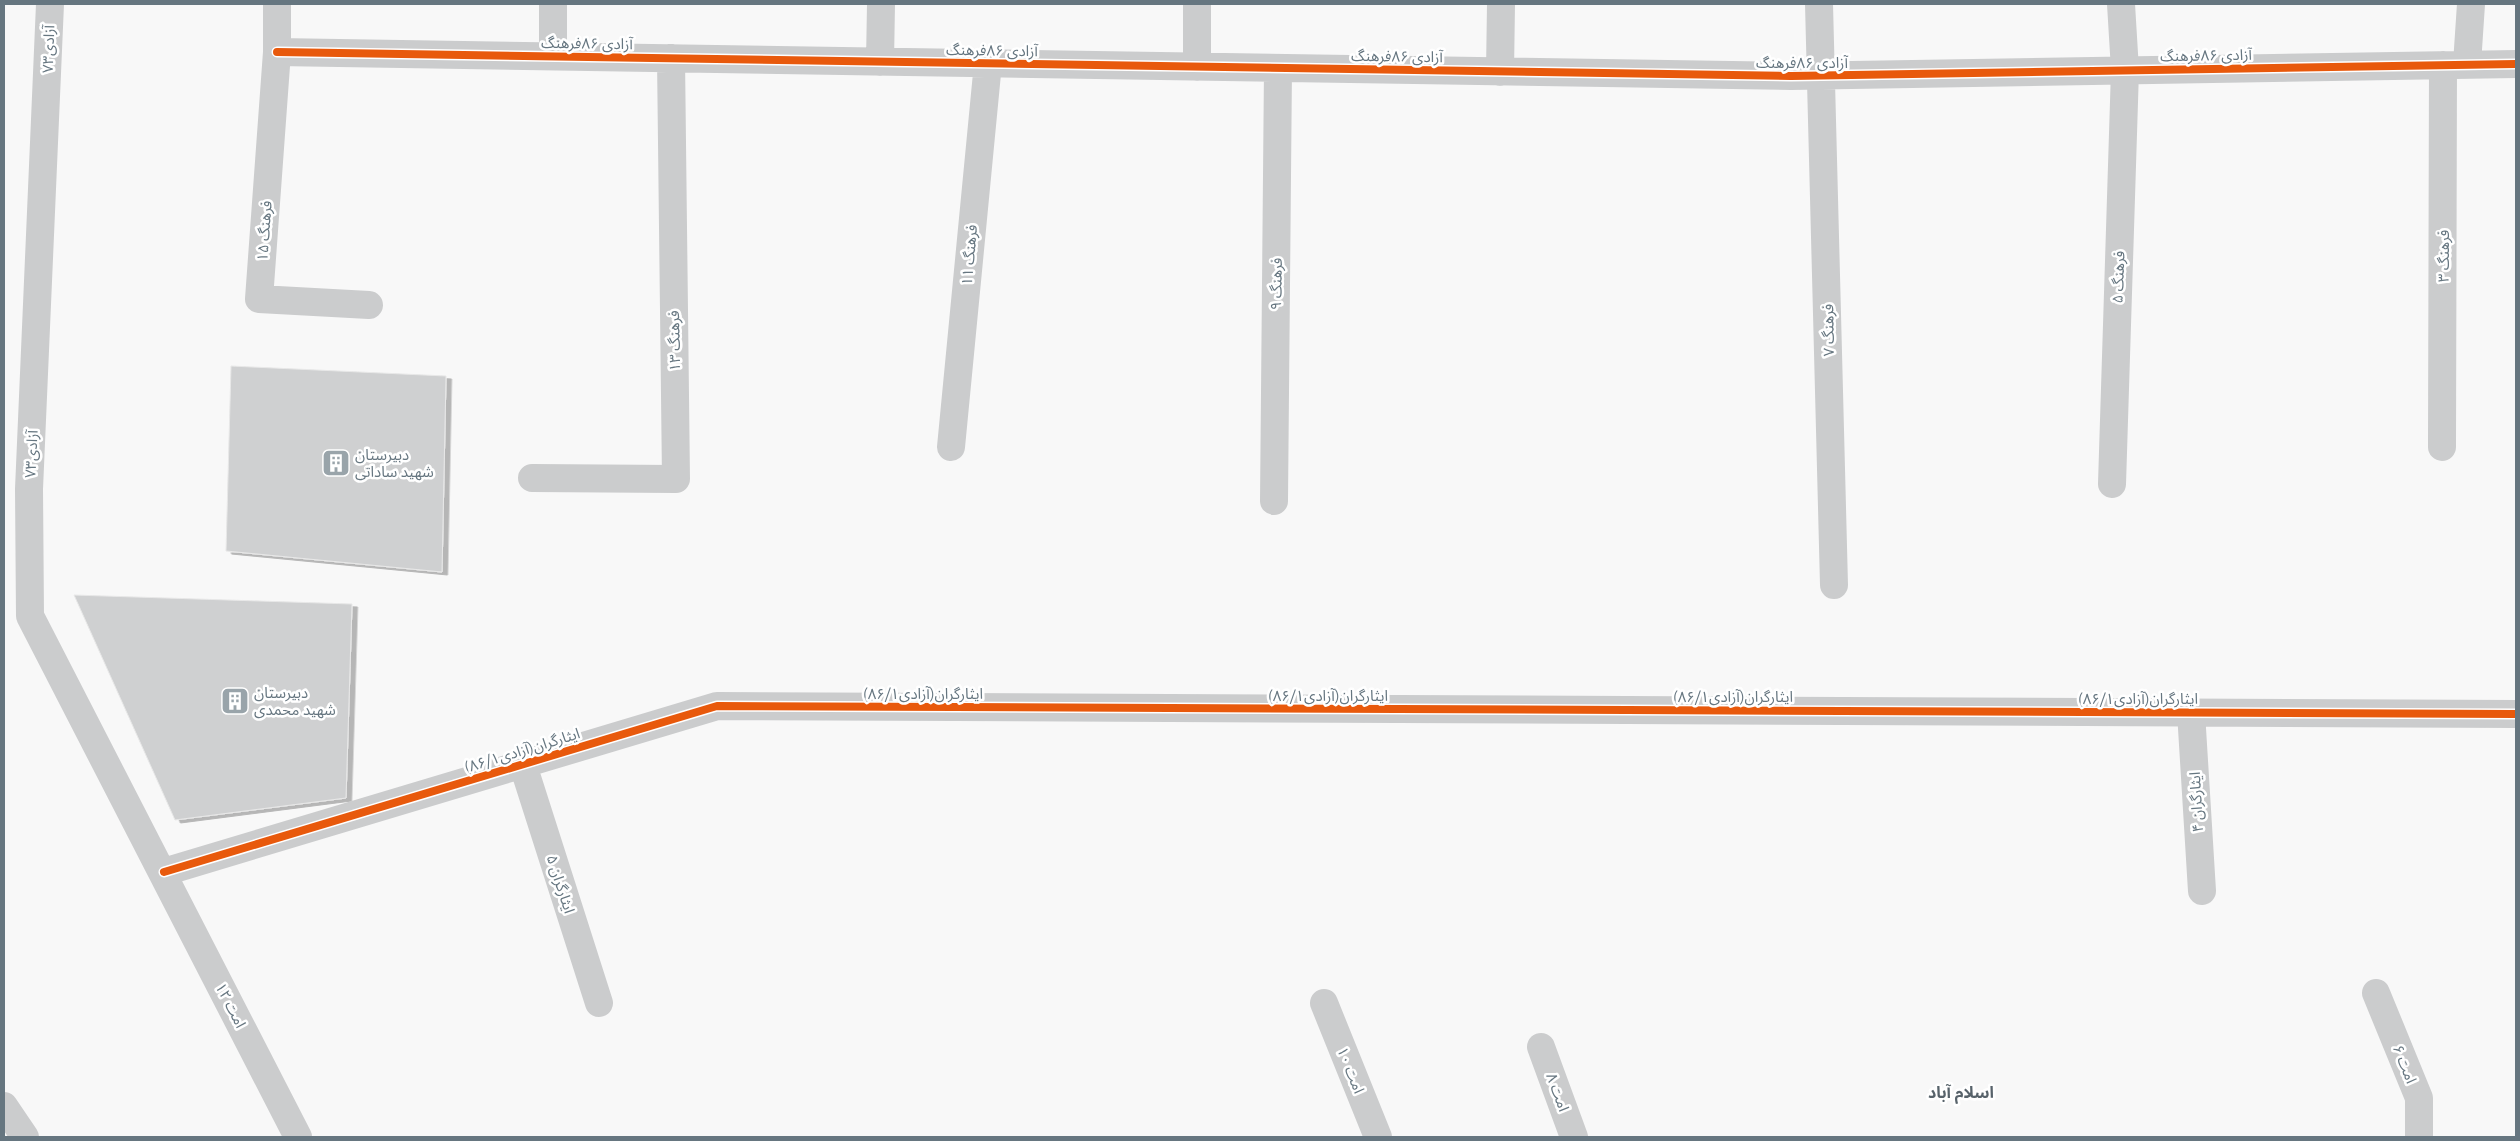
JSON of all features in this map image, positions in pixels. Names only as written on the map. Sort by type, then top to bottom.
[{"type":"street","name":"آزادی۷۳","points":[[50,4],[29,489],[30,616],[164,872]]},
{"type":"street","points":[[277,4],[277,52]]},
{"type":"street","points":[[553,4],[553,56]]},
{"type":"street","points":[[880,62],[881,4]]},
{"type":"street","points":[[1197,4],[1197,67]]},
{"type":"street","points":[[1500,72],[1501,4]]},
{"type":"street","name":"فرهنگ ۷","points":[[1819,4],[1834,585]]},
{"type":"street","name":"فرهنگ ۵","points":[[2112,484],[2125,70],[2121,4]]},
{"type":"street","name":"فرهنگ ۳","points":[[2442,447],[2455,65],[2471,4]]},
{"type":"street","name":"آزادی ۸۶فرهنگ","points":[[277,52],[1822,76],[2516,64]]},
{"type":"street","name":"فرهنگ ۱۵","points":[[277,52],[259,299],[369,305]]},
{"type":"street","name":"فرهنگ ۱۳","points":[[532,478],[676,478],[671,58]]},
{"type":"street","name":"فرهنگ ۱۱","points":[[951,447],[988,63]]},
{"type":"street","name":"فرهنگ ۹","points":[[1274,501],[1278,68]]},
{"type":"street","name":"ایثارگران(آزادی۸۶/۱)","points":[[164,872],[717,706],[2516,714]]},
{"type":"street","name":"ایثارگران ۴","points":[[2191,712],[2202,891]]},
{"type":"street","name":"ایثارگران ۵","points":[[523,765],[599,1003]]},
{"type":"street","name":"امت ۱۲","points":[[164,872],[298,1137]]},
{"type":"street","name":"امت ۶","points":[[2376,993],[2419,1098],[2419,1137]]},
{"type":"street","name":"امت ۱۰","points":[[1324,1003],[1378,1137]]},
{"type":"street","name":"امت ۸","points":[[1542,1047],[1574,1137]]},
{"type":"street","points":[[4,1106],[25,1137]]},
{"type":"building","name":"دبیرستان شهید ساداتی","points":[[231,366],[446,376],[442,572],[226,551]]},
{"type":"building","name":"دبیرستان شهید محمدی","points":[[74,595],[352,604],[346,798],[175,820]]},
{"type":"cycle path","points":[[277,52],[1791,76],[2516,64]]},
{"type":"cycle path","points":[[164,872],[717,706],[2516,714]]},
{"type":"place","name":"دبیرستان شهید ساداتی","points":[[336,463]]},
{"type":"place","name":"دبیرستان شهید محمدی","points":[[235,701]]},
{"type":"district","name":"اسلام آباد","points":[[1961,1092]]}]
